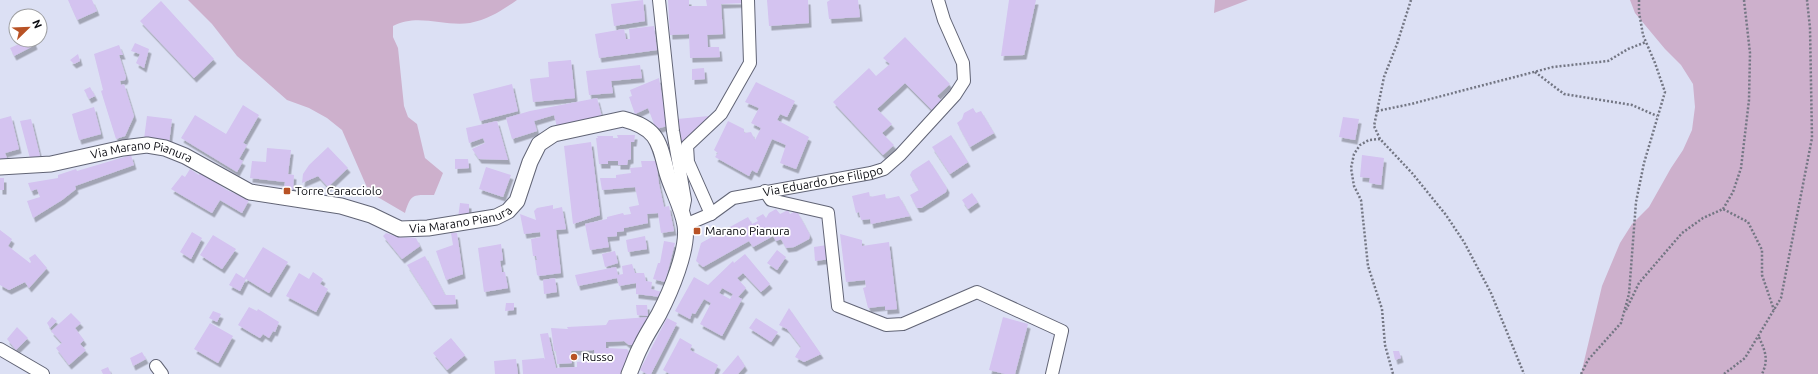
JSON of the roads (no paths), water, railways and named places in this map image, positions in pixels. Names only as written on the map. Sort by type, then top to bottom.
[{"type":"street","points":[[659,0],[673,131],[685,200],[683,220]]},
{"type":"street","points":[[711,214],[688,162],[687,146],[721,114],[750,63],[748,0]]},
{"type":"street","name":"Via Eduardo De Filippo","points":[[683,220],[711,214],[733,198],[871,173],[884,169],[900,155],[955,95],[964,81],[963,63],[944,20],[938,0]]},
{"type":"street","name":"Via Marano Pianura","points":[[0,167],[51,164],[123,148],[147,146],[165,148],[185,156],[250,192],[341,206],[371,215],[400,229],[428,228],[496,217],[508,211],[517,201],[530,162],[539,144],[554,134],[623,119],[634,122],[648,129],[659,142],[672,191],[683,220],[685,237],[684,245],[670,288],[659,314],[641,345],[629,374]]},
{"type":"street","points":[[765,191],[771,200],[828,212],[838,306],[886,325],[903,324],[977,292],[1062,331],[1052,374]]},
{"type":"street","points":[[0,349],[43,374]]},
{"type":"place","name":"Torre Caracciolo","points":[[287,191]]},
{"type":"place","name":"Marano Pianura","points":[[697,231]]},
{"type":"place","name":"Russo","points":[[574,357]]}]
